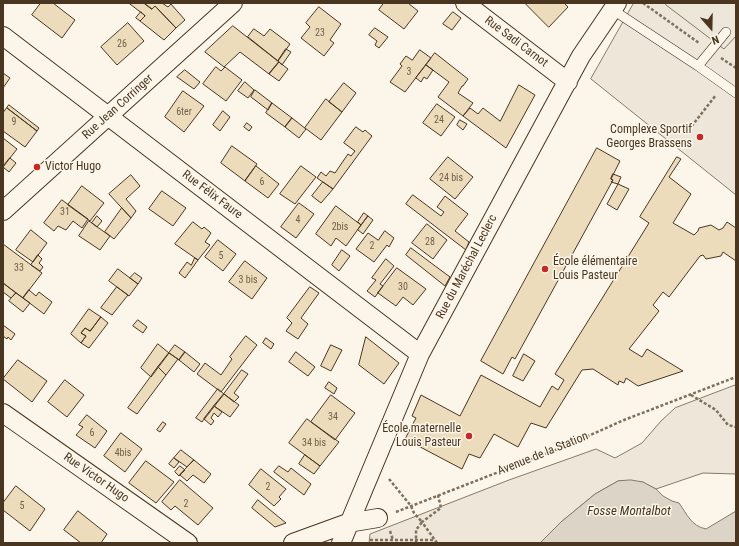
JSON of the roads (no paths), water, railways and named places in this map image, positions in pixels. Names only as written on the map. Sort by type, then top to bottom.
[{"type":"street","name":"Rue Jean Corringer","points":[[3,211],[233,3]]},
{"type":"street","name":"Rue Sadi Carnot","points":[[465,3],[568,82]]},
{"type":"street","name":"Rue du Maréchal Leclerc","points":[[341,543],[348,523],[379,454],[420,354],[581,56],[615,6]]},
{"type":"street","name":"Rue Félix Faure","points":[[3,36],[420,354]]},
{"type":"street","name":"Rue Victor Hugo","points":[[3,413],[188,543]]},
{"type":"street","points":[[293,543],[348,523],[378,518]]},
{"type":"lane","points":[[615,6],[736,93]]},
{"type":"lane","points":[[698,66],[726,32]]},
{"type":"water","name":"Fosse Montalbot","points":[[631,480],[643,482],[656,489],[663,496],[679,503],[693,522],[706,529],[736,511],[736,543],[540,543],[561,522],[595,494],[618,481]]},
{"type":"place","name":"Complexe Sportif Georges Brassens","points":[[700,137]]},
{"type":"place","name":"Victor Hugo","points":[[37,167]]},
{"type":"place","name":"École élémentaire Louis Pasteur","points":[[545,269]]},
{"type":"place","name":"École maternelle Louis Pasteur","points":[[469,436]]}]
